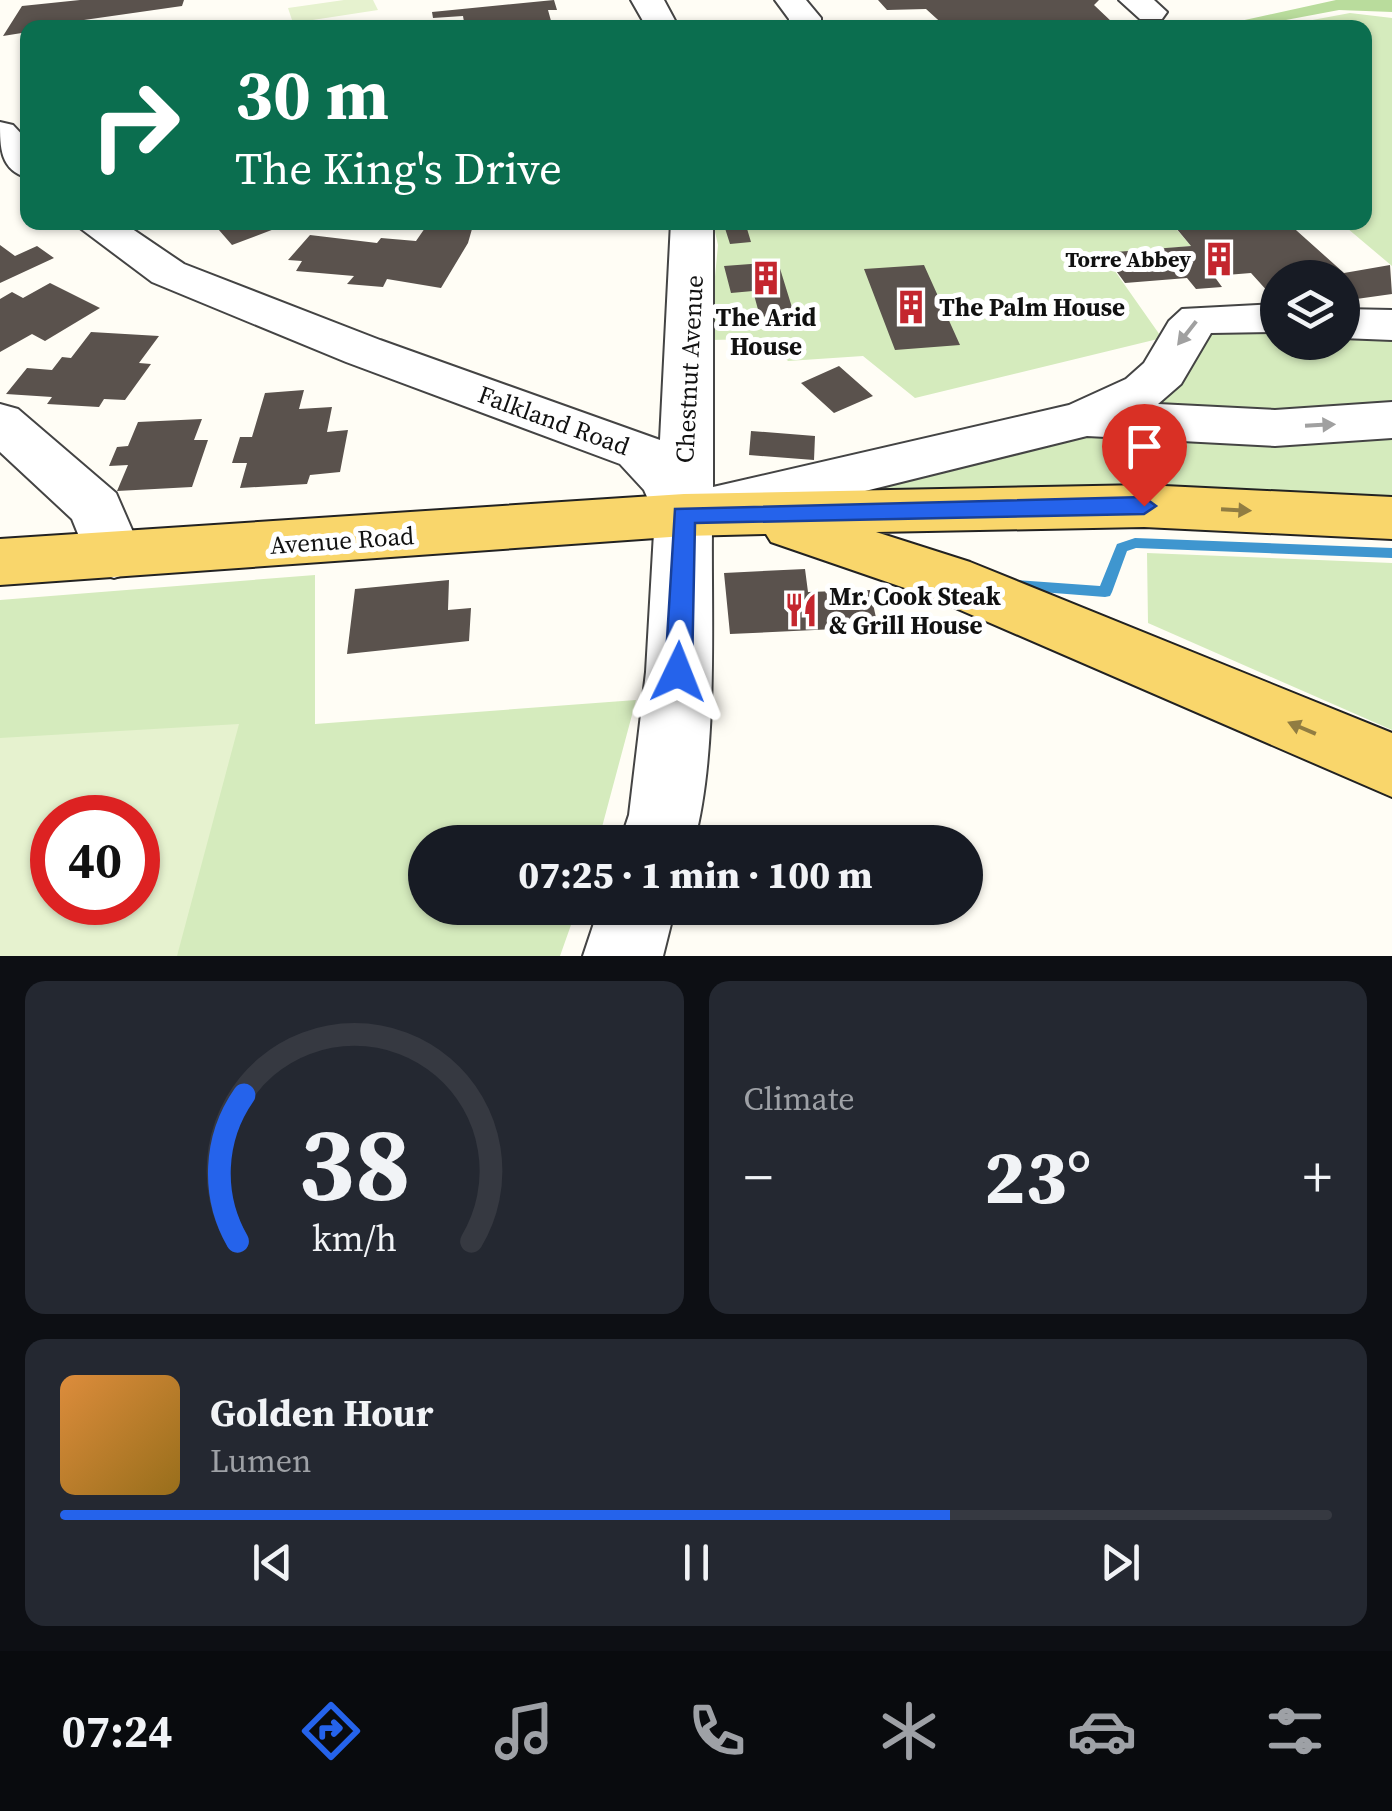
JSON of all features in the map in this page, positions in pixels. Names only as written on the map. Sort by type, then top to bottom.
[{"type":"main road","points":[[684,515],[1144,506],[1392,518]]},
{"type":"main road","points":[[684,515],[798,528],[949,579],[1392,766]]},
{"type":"main road","name":"Avenue Road","points":[[0,562],[684,515]]},
{"type":"street","points":[[646,0],[656,9],[660,20]]},
{"type":"street","points":[[790,0],[806,20]]},
{"type":"street","points":[[0,133],[20,157]]},
{"type":"street","name":"Falkland Road","points":[[105,230],[168,273],[363,351],[639,451],[666,479],[684,515]]},
{"type":"street","name":"Chestnut Avenue","points":[[662,825],[678,672],[693,230]]},
{"type":"street","points":[[684,515],[1082,419],[1144,391],[1164,373],[1186,331],[1199,319],[1260,318]]},
{"type":"street","points":[[1360,324],[1392,325]]},
{"type":"street","points":[[1082,419],[1275,428],[1392,420]]},
{"type":"street","points":[[0,422],[96,508],[114,555]]},
{"type":"street","points":[[623,956],[633,925]]},
{"type":"green space","points":[[373,0],[378,10],[292,20],[288,8]]},
{"type":"green space","points":[[1336,0],[1392,0],[1392,12],[1339,10],[1285,20],[1245,20]]},
{"type":"green space","points":[[1350,13],[1392,18],[1392,266],[1349,230],[1372,230],[1372,20],[1312,20]]},
{"type":"green space","points":[[715,230],[1177,230],[1191,246],[1103,254],[1162,338],[915,398],[863,356],[788,361],[767,339],[709,340],[718,245]]},
{"type":"green space","points":[[1260,320],[1260,360],[1360,360],[1360,324],[1392,325],[1392,518],[684,515],[1083,419],[1186,331]]},
{"type":"green space","points":[[1147,553],[1392,563],[1392,730],[1148,623]]},
{"type":"green space","points":[[315,575],[315,724],[636,700],[603,825],[408,825],[408,925],[571,925],[560,956],[0,956],[0,600]]},
{"type":"green space","points":[[239,724],[177,956],[0,956],[0,738]]},
{"type":"building","points":[[80,0],[184,0],[182,6],[84,20],[20,20],[20,33],[3,36],[22,6]]},
{"type":"building","points":[[554,0],[557,10],[548,10],[551,20],[433,18],[432,12]]},
{"type":"building","points":[[878,0],[1099,0],[1094,5],[1110,20],[938,20],[926,9],[887,10]]},
{"type":"building","points":[[219,230],[272,230],[232,245]]},
{"type":"building","points":[[424,230],[472,230],[441,288],[387,279],[383,287],[347,284],[354,276],[296,271],[302,261],[288,260],[310,235],[377,243],[381,238],[416,241]]},
{"type":"building","points":[[726,230],[747,230],[751,242],[730,244]]},
{"type":"building","name":"Torre Abbey","points":[[1178,230],[1296,230],[1329,260],[1260,260],[1260,283],[1251,273],[1214,276],[1222,287],[1196,289],[1187,278],[1125,283],[1103,253],[1191,246]]},
{"type":"building","points":[[0,245],[15,256],[37,246],[54,258],[0,283]]},
{"type":"building","name":"The Arid House","points":[[778,262],[794,314],[760,317],[753,291],[731,293],[724,266]]},
{"type":"building","name":"The Palm House","points":[[924,265],[960,345],[895,350],[864,269]]},
{"type":"building","name":"Torre Abbey","points":[[1390,265],[1392,294],[1360,298],[1360,270]]},
{"type":"building","points":[[50,283],[100,308],[45,341],[32,334],[0,352],[0,299],[12,292],[23,298]]},
{"type":"building","points":[[91,332],[159,336],[139,363],[151,364],[125,400],[104,399],[99,407],[47,404],[52,397],[6,394],[27,368],[52,370],[62,357],[71,358]]},
{"type":"building","points":[[839,366],[873,396],[834,413],[801,383]]},
{"type":"building","points":[[304,390],[299,409],[332,407],[327,432],[348,430],[340,472],[310,475],[307,484],[240,488],[247,463],[232,463],[240,437],[252,437],[265,393]]},
{"type":"building","points":[[202,419],[194,440],[208,440],[192,487],[117,491],[128,465],[109,466],[117,447],[128,446],[138,422]]},
{"type":"building","points":[[751,431],[815,436],[814,460],[749,455]]},
{"type":"building","name":"Mr. Cook Steak & Grill House","points":[[805,569],[808,592],[870,590],[878,627],[730,634],[724,573]]},
{"type":"building","points":[[449,580],[448,610],[471,608],[469,641],[347,654],[355,589]]},
{"type":"waterway","points":[[1016,585],[1105,592],[1122,548],[1135,543],[1392,553]]},
{"type":"place","name":"Torre Abbey","points":[[1219,259]]},
{"type":"place","name":"The Arid House","points":[[766,278]]},
{"type":"place","name":"The Palm House","points":[[911,307]]},
{"type":"place","name":"Mr. Cook Steak & Grill House","points":[[801,610]]},
{"type":"route","points":[[678,672],[684,515],[1144,506]]}]
